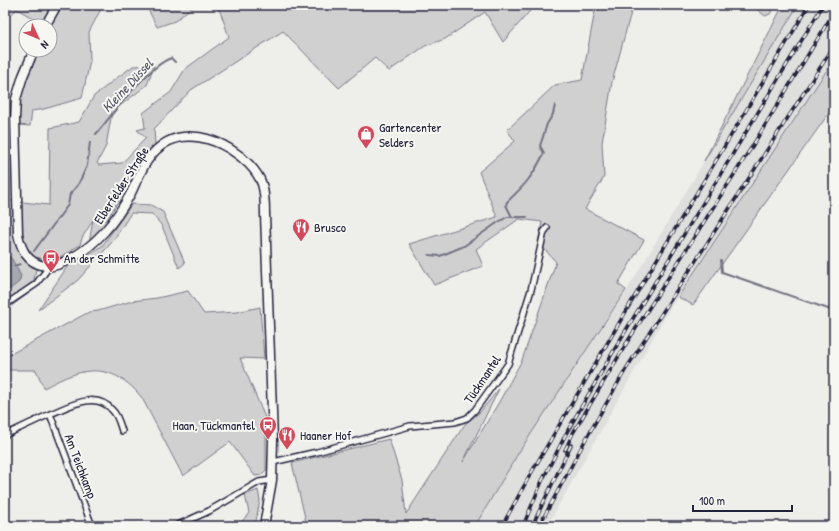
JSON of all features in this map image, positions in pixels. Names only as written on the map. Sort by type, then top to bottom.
[{"type":"main road","points":[[50,18],[57,5]]},
{"type":"main road","points":[[31,58],[16,99],[18,234],[20,246],[25,254],[32,261],[49,267]]},
{"type":"main road","name":"Elberfelder Straße","points":[[49,267],[62,264],[85,250],[103,235],[123,207],[150,156],[167,142],[183,137],[196,137],[223,145],[246,162],[258,176],[264,193],[273,462],[272,480],[264,526]]},
{"type":"street","points":[[5,151],[16,154]]},
{"type":"street","name":"Tückmantel","points":[[273,462],[317,452],[410,426],[455,422],[467,418],[475,410],[508,364],[531,290],[546,228]]},
{"type":"street","points":[[5,305],[36,284],[49,267]]},
{"type":"street","points":[[5,435],[50,414],[87,400],[100,401],[114,411],[122,431]]},
{"type":"street","name":"Am Teichkamp","points":[[50,414],[92,526]]},
{"type":"street","points":[[176,526],[209,511],[259,482],[272,480]]},
{"type":"shaded area","points":[[5,5],[128,5],[121,8],[102,7],[89,32],[90,61],[82,98],[32,111],[30,126],[18,125],[19,97],[35,58],[58,58],[58,18],[32,18],[17,9],[5,20]]},
{"type":"shaded area","points":[[146,5],[190,5],[192,7],[175,21],[157,27]]},
{"type":"shaded area","points":[[194,5],[535,5],[503,42],[485,12],[445,39],[425,46],[389,71],[375,58],[339,88],[283,31],[191,90],[154,129],[155,145],[127,180],[119,200],[104,225],[89,243],[93,220],[82,238],[80,245],[58,258],[43,260],[38,257],[32,291],[10,307],[5,303],[5,200],[49,205],[50,128],[79,122],[94,96],[133,66],[154,65],[147,85],[112,112],[106,146],[97,163],[99,165],[122,163],[146,138],[137,130],[145,128],[143,113],[171,92],[185,69],[229,37],[218,7],[192,7]]},
{"type":"shaded area","points":[[596,5],[633,5],[612,82],[602,143],[604,177],[585,209],[644,240],[618,284],[626,290],[519,452],[475,526],[307,526],[292,463],[389,439],[402,480],[406,514],[465,424],[480,412],[499,389],[463,462],[499,402],[522,360],[556,262],[538,242],[542,222],[519,219],[476,249],[483,266],[434,285],[409,244],[497,217],[479,172],[515,141],[507,130],[555,85],[582,80]]},
{"type":"shaded area","points":[[752,5],[775,5],[770,14],[765,16]]},
{"type":"shaded area","points":[[783,5],[798,5],[704,161]]},
{"type":"shaded area","points":[[798,5],[834,5],[834,58],[670,308],[547,526],[475,526],[519,452],[627,290]]},
{"type":"shaded area","points":[[834,59],[834,106],[693,305],[678,297]]},
{"type":"shaded area","points":[[132,204],[151,205],[163,212],[185,263],[179,268],[162,226],[152,214],[131,213],[113,241],[78,280],[38,310],[67,267],[102,246]]},
{"type":"shaded area","points":[[5,254],[12,259],[21,276],[19,282],[5,293]]},
{"type":"shaded area","points":[[188,291],[204,314],[237,312],[260,307],[264,359],[240,358],[266,420],[266,470],[261,475],[255,476],[230,442],[183,476],[142,398],[121,378],[113,374],[95,371],[75,374],[44,388],[36,370],[5,370],[5,357],[89,312],[98,311],[132,301],[157,298]]},
{"type":"shaded area","points":[[258,490],[260,500],[255,526],[238,526],[249,513],[245,495]]},
{"type":"waterway","name":"Kleine Düssel","points":[[96,134],[141,81],[162,63],[171,58],[175,62]]},
{"type":"waterway","points":[[512,217],[506,205],[507,202],[528,180],[544,153],[540,146],[547,124],[553,114],[555,105]]},
{"type":"waterway","name":"Kleine Düssel","points":[[34,251],[68,205],[70,194],[78,185],[87,166],[90,142]]},
{"type":"waterway","points":[[429,255],[440,256],[464,246],[507,217],[527,217]]},
{"type":"waterway","points":[[721,260],[722,272],[834,311]]},
{"type":"waterway","name":"Kleine Düssel","points":[[14,266],[20,264]]},
{"type":"railway","points":[[502,526],[530,475],[632,301],[809,5]]},
{"type":"railway","points":[[523,526],[542,481],[568,430],[620,340],[823,5]]},
{"type":"railway","points":[[565,450],[573,433],[626,344],[753,145],[834,12]]},
{"type":"railway","points":[[539,526],[626,369],[834,46]]},
{"type":"railway","points":[[532,526],[571,445]]},
{"type":"place","name":"Gartencenter Selders","points":[[366,149]]},
{"type":"place","name":"Brusco","points":[[301,242]]},
{"type":"place","name":"An der Schmitte","points":[[51,273]]},
{"type":"place","name":"Haan, Tückmantel","points":[[268,440]]},
{"type":"place","name":"Haaner Hof","points":[[287,450]]}]
